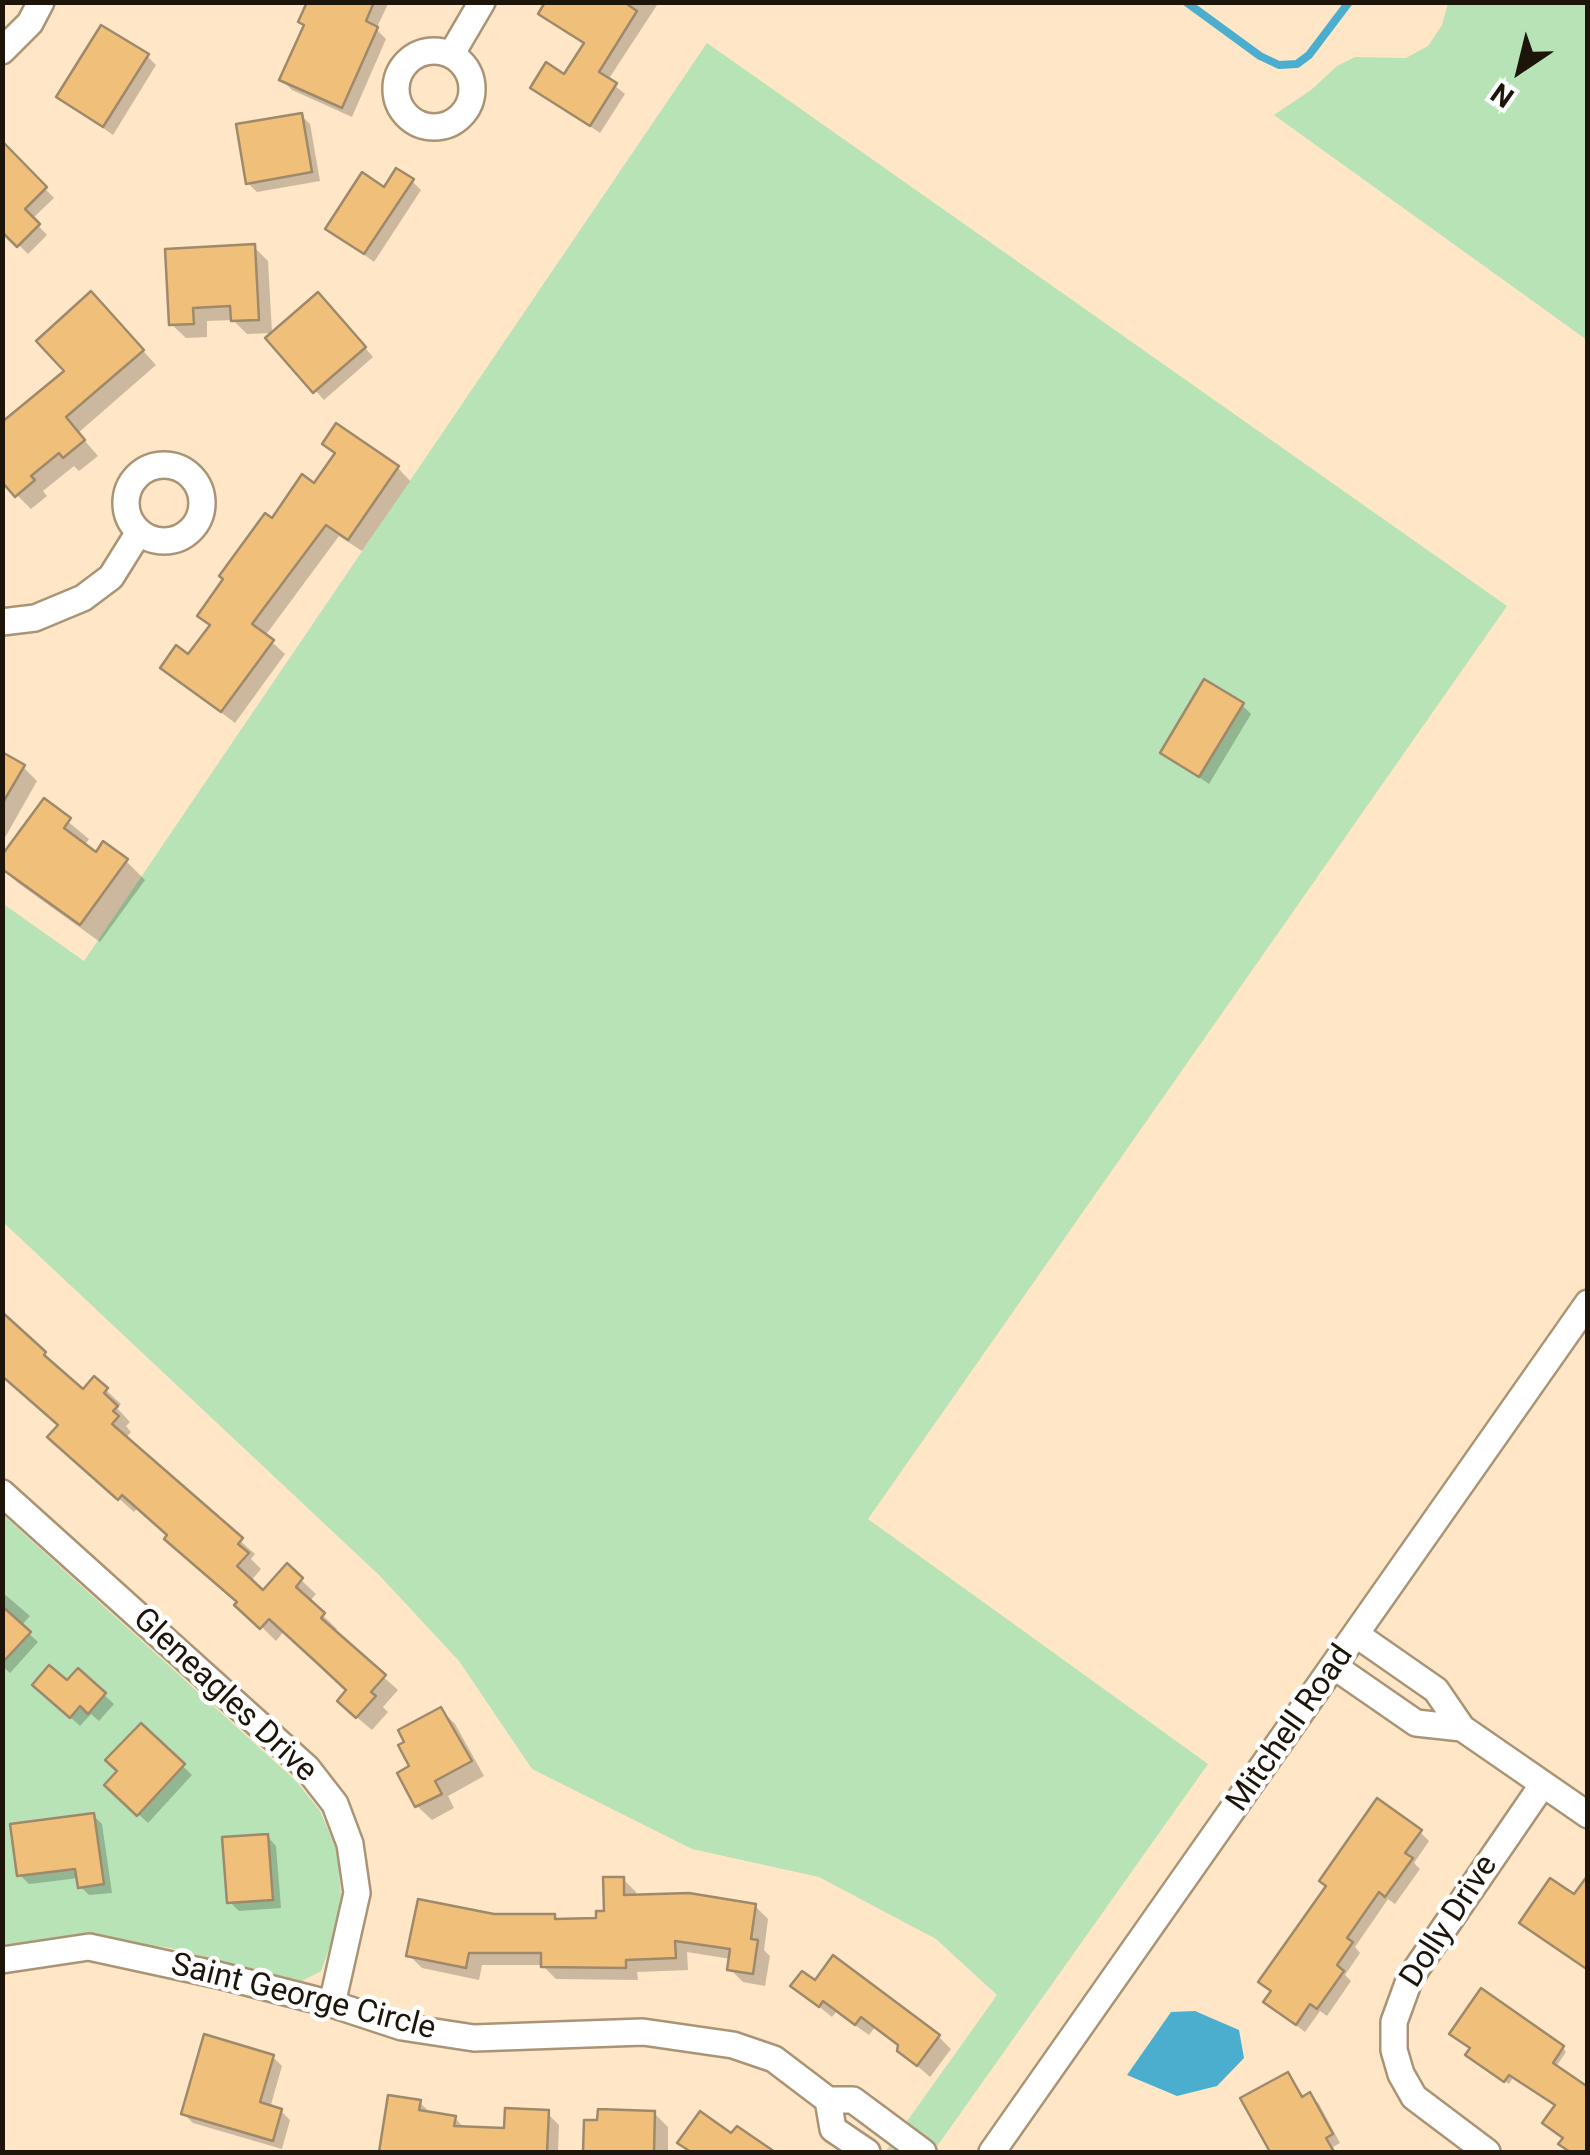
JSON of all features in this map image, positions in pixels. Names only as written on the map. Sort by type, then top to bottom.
[{"type":"street","points":[[2,50],[30,23],[41,2]]},
{"type":"street","points":[[452,56],[482,2]]},
{"type":"street","points":[[2,622],[35,618],[83,598],[111,576],[139,532]]},
{"type":"street","name":"Mitchell Road","points":[[992,2152],[1588,1303]]},
{"type":"street","name":"Gleneagles Drive","points":[[2,1493],[307,1768],[334,1804],[350,1844],[356,1893],[332,2004]]},
{"type":"street","points":[[1357,1635],[1436,1690],[1462,1728],[1588,1816]]},
{"type":"street","points":[[1335,1667],[1416,1723],[1462,1728]]},
{"type":"street","name":"Dolly Drive","points":[[1487,2152],[1414,2098],[1394,2050],[1394,2022],[1410,1978],[1543,1784]]},
{"type":"street","name":"Saint George Circle","points":[[2,1960],[89,1947],[332,2004],[402,2027],[474,2038],[642,2032],[733,2044],[774,2059],[828,2100],[853,2100],[923,2152]]},
{"type":"street","name":"Saint George Circle","points":[[828,2100],[833,2129],[867,2152]]},
{"type":"green space","points":[[1448,3],[1587,3],[1587,340],[1274,115],[1337,66],[1355,57],[1406,58],[1428,46],[1442,25]]},
{"type":"green space","points":[[707,43],[1507,606],[868,1519],[1208,1764],[933,2152],[885,2152],[997,1995],[936,1939],[819,1877],[692,1849],[532,1769],[459,1661],[379,1575],[3,1222],[2,903],[84,961]]},
{"type":"green space","points":[[2,1514],[296,1781],[320,1811],[337,1850],[341,1895],[334,1935],[321,1971],[302,1981],[166,1947],[73,1941],[3,1948]]},
{"type":"water","points":[[1195,2011],[1239,2030],[1244,2058],[1217,2086],[1177,2096],[1127,2075],[1171,2012]]},
{"type":"building","points":[[307,2],[374,2],[366,21],[378,27],[342,108],[279,80],[304,25],[298,22]]},
{"type":"building","points":[[545,2],[624,2],[637,11],[599,72],[617,83],[590,126],[530,88],[546,62],[564,74],[584,43],[538,14]]},
{"type":"building","points":[[101,25],[149,54],[103,127],[56,97]]},
{"type":"building","points":[[302,113],[312,172],[246,184],[236,124]]},
{"type":"building","points":[[2,141],[47,187],[25,209],[40,224],[17,247],[2,232]]},
{"type":"building","points":[[396,168],[414,179],[364,254],[325,229],[362,172],[384,187]]},
{"type":"building","points":[[255,244],[259,320],[231,321],[230,306],[193,308],[194,324],[169,325],[165,249]]},
{"type":"building","points":[[91,291],[144,350],[66,417],[85,440],[63,458],[59,453],[31,476],[35,480],[15,497],[2,482],[2,422],[64,371],[36,341]]},
{"type":"building","points":[[318,292],[366,347],[313,393],[265,338]]},
{"type":"building","points":[[336,423],[399,466],[348,540],[326,525],[252,624],[274,640],[221,712],[160,668],[176,645],[188,654],[210,625],[197,616],[223,579],[219,576],[265,513],[272,518],[302,474],[314,483],[335,453],[322,444]]},
{"type":"building","points":[[1204,679],[1244,703],[1199,777],[1160,753]]},
{"type":"building","points":[[2,752],[25,765],[2,804]]},
{"type":"building","points":[[44,798],[71,818],[64,828],[96,852],[103,841],[128,859],[80,925],[2,869],[2,855]]},
{"type":"building","points":[[2,1312],[83,1389],[94,1376],[108,1388],[104,1393],[118,1406],[113,1411],[119,1416],[112,1424],[243,1538],[238,1544],[249,1553],[237,1566],[263,1590],[287,1563],[303,1578],[296,1587],[325,1613],[321,1618],[386,1675],[371,1692],[376,1696],[356,1718],[337,1701],[346,1690],[269,1619],[260,1629],[234,1605],[237,1602],[164,1539],[167,1535],[122,1495],[118,1500],[47,1437],[58,1425],[2,1376]]},
{"type":"building","points":[[2,1606],[31,1632],[2,1663]]},
{"type":"building","points":[[49,1665],[67,1680],[78,1668],[106,1693],[88,1714],[80,1706],[70,1718],[32,1685]]},
{"type":"building","points":[[441,1707],[472,1761],[435,1781],[442,1794],[415,1807],[397,1773],[409,1766],[398,1745],[404,1742],[398,1730]]},
{"type":"building","points":[[141,1723],[185,1764],[137,1816],[104,1785],[117,1771],[105,1760]]},
{"type":"building","points":[[1377,1798],[1422,1830],[1405,1853],[1413,1858],[1385,1897],[1379,1892],[1347,1938],[1353,1942],[1337,1965],[1344,1971],[1317,2009],[1310,2004],[1296,2025],[1263,2002],[1271,1991],[1258,1982],[1326,1886],[1319,1881]]},
{"type":"building","points":[[94,1813],[104,1884],[78,1888],[75,1869],[17,1876],[10,1824]]},
{"type":"building","points":[[268,1834],[273,1900],[227,1903],[222,1837]]},
{"type":"building","points":[[1588,1875],[1588,1970],[1519,1923],[1550,1878],[1574,1894]]},
{"type":"building","points":[[603,1877],[624,1877],[624,1895],[689,1893],[756,1904],[751,1939],[758,1940],[753,1974],[727,1970],[730,1949],[675,1941],[676,1958],[626,1960],[626,1968],[541,1967],[541,1953],[469,1953],[466,1968],[406,1956],[418,1899],[494,1914],[596,1918],[596,1911],[604,1911]]},
{"type":"building","points":[[833,1955],[940,2035],[917,2066],[897,2051],[898,2045],[861,2017],[855,2025],[823,2001],[819,2007],[790,1986],[802,1971],[815,1980]]},
{"type":"building","points":[[1481,1988],[1564,2046],[1553,2063],[1588,2087],[1588,2152],[1570,2152],[1558,2144],[1563,2138],[1542,2123],[1555,2105],[1509,2075],[1504,2082],[1465,2055],[1470,2048],[1449,2034]]},
{"type":"building","points":[[204,2034],[274,2055],[260,2102],[282,2109],[273,2141],[181,2114]]},
{"type":"building","points":[[1288,2072],[1302,2097],[1310,2092],[1333,2134],[1326,2138],[1334,2152],[1270,2152],[1240,2098]]},
{"type":"building","points":[[388,2095],[421,2100],[419,2110],[456,2116],[454,2126],[504,2128],[505,2108],[549,2110],[547,2152],[379,2152]]},
{"type":"building","points":[[598,2109],[655,2111],[654,2152],[583,2152],[584,2120],[597,2120]]},
{"type":"building","points":[[700,2111],[731,2133],[737,2126],[775,2152],[691,2152],[677,2143]]},
{"type":"waterway","points":[[1186,2],[1260,56],[1279,65],[1297,64],[1309,55],[1349,2]]}]
